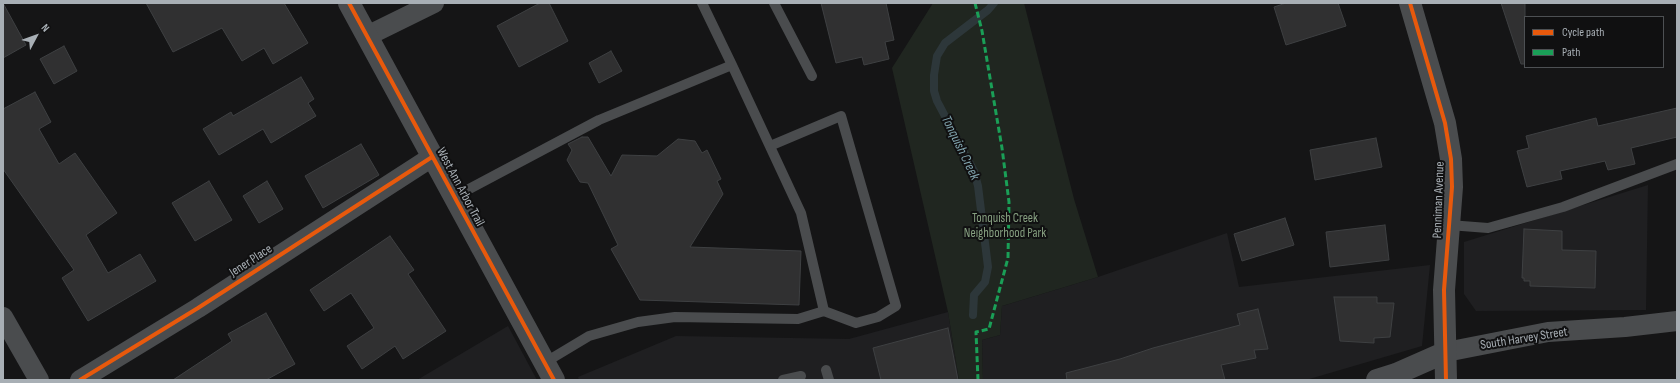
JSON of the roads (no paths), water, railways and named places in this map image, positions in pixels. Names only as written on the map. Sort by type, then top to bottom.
[{"type":"street","name":"West Ann Arbor Trail","points":[[349,3],[550,375]]},
{"type":"street","points":[[367,36],[434,3]]},
{"type":"street","name":"Penniman Avenue","points":[[1410,3],[1445,123],[1451,159],[1452,187],[1444,290],[1446,380]]},
{"type":"street","name":"Jener Place","points":[[80,380],[198,308],[432,157]]},
{"type":"street","points":[[3,317],[39,380]]},
{"type":"street","name":"South Harvey Street","points":[[1377,380],[1396,374],[1446,352],[1548,332],[1625,327],[1677,321]]},
{"type":"lane","points":[[702,3],[801,213],[824,311]]},
{"type":"lane","points":[[774,3],[812,76]]},
{"type":"lane","points":[[454,197],[599,120],[732,64]]},
{"type":"lane","points":[[550,375],[589,336],[638,322],[675,318],[798,319],[824,311],[856,323],[878,317],[896,306],[841,116],[770,146]]},
{"type":"lane","points":[[1449,225],[1488,228],[1563,207],[1677,164]]},
{"type":"lane","points":[[826,370],[829,380]]},
{"type":"lane","points":[[783,380],[801,376]]},
{"type":"waterway","name":"Tonquish Creek","points":[[973,315],[974,295],[985,282],[988,267],[978,186],[974,171],[937,101],[934,91],[934,75],[937,56],[945,43],[988,10],[994,3]]},
{"type":"park label","name":"Tonquish Creek Neighborhood Park","points":[[1005,226]]}]
